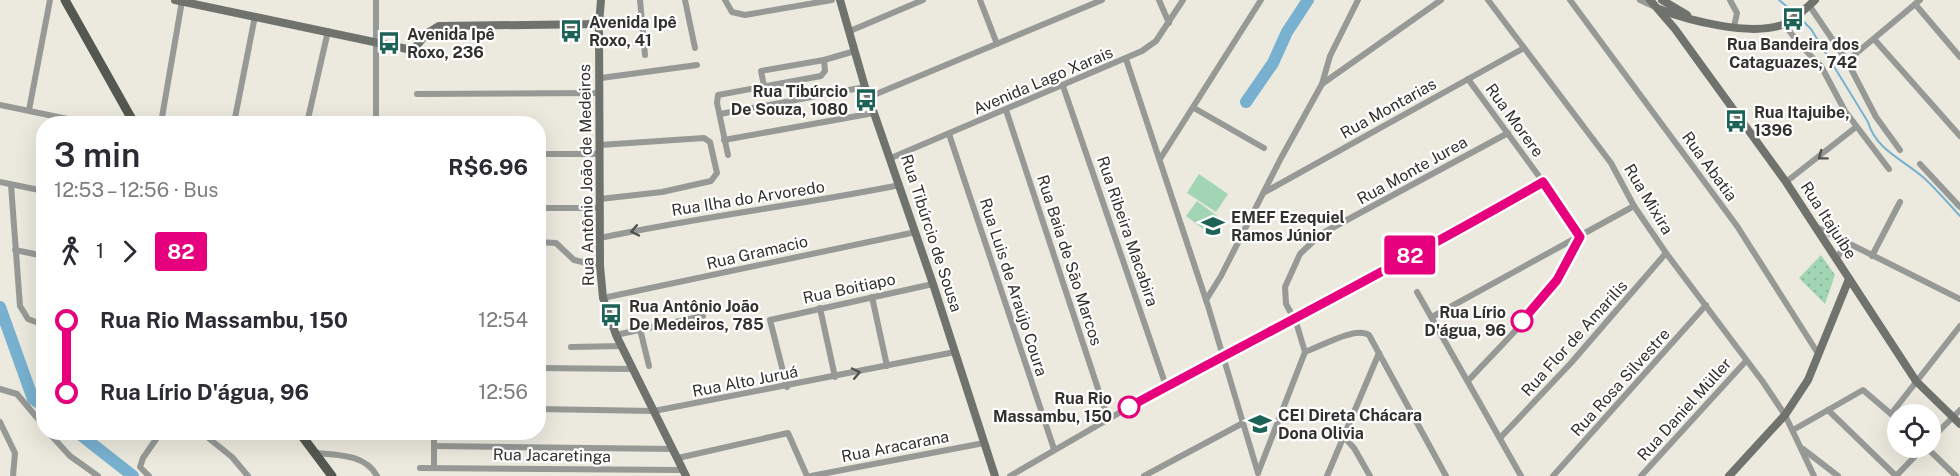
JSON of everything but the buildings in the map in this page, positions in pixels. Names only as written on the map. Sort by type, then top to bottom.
[{"type":"main road","points":[[65,0],[130,116]]},
{"type":"main road","points":[[306,440],[332,476]]},
{"type":"street","points":[[29,110],[50,0]]},
{"type":"street","points":[[376,0],[376,116]]},
{"type":"street","name":"Rua Antônio João de Medeiros","points":[[601,0],[599,24],[600,266],[603,298],[616,335],[685,473]]},
{"type":"street","points":[[640,0],[645,55]]},
{"type":"street","points":[[685,0],[695,48]]},
{"type":"street","points":[[726,0],[732,12],[745,15],[832,0]]},
{"type":"street","points":[[777,0],[780,8]]},
{"type":"street","name":"Rua Tibúrcio de Sousa","points":[[840,0],[865,87],[916,232],[995,476]]},
{"type":"street","points":[[850,31],[923,0]]},
{"type":"street","points":[[980,0],[997,44]]},
{"type":"street","points":[[869,97],[1102,0]]},
{"type":"street","points":[[1160,0],[1169,23]]},
{"type":"street","name":"Avenida Lago Xarais","points":[[891,158],[1064,86],[1150,47],[1183,0]]},
{"type":"street","points":[[1160,159],[1261,0]]},
{"type":"street","points":[[1206,300],[1322,84],[1331,52],[1358,0]]},
{"type":"street","points":[[1322,84],[1441,0]]},
{"type":"street","name":"Rua Mixira","points":[[1488,0],[1611,163],[1634,206],[1666,253],[1785,415],[1813,475]]},
{"type":"street","name":"Rua Abatia","points":[[1570,0],[1737,226],[1819,355]]},
{"type":"street","points":[[1640,0],[1659,3],[1693,19]]},
{"type":"street","name":"Rua Itajuíbe","points":[[1650,0],[1659,3],[1675,29],[1786,182],[1916,381],[1957,421]]},
{"type":"street","points":[[1730,0],[1737,13],[1734,27]]},
{"type":"street","points":[[162,116],[179,1],[412,50],[426,34],[439,26],[599,24]]},
{"type":"street","points":[[1847,61],[1917,2],[1960,57]]},
{"type":"street","points":[[1659,3],[1667,12],[1693,19],[1734,27],[1763,28],[1784,24],[1795,18],[1809,5],[1847,61],[1876,117],[1900,150]]},
{"type":"street","name":"Rua Itajuíbe","points":[[1667,12],[1675,29]]},
{"type":"street","points":[[235,116],[255,16]]},
{"type":"street","points":[[1784,24],[1800,45],[1821,66],[1856,127],[1889,169]]},
{"type":"street","points":[[309,116],[328,31]]},
{"type":"street","points":[[1874,39],[1960,136]]},
{"type":"street","name":"Rua Montarias","points":[[1265,192],[1524,48]]},
{"type":"street","points":[[764,86],[761,71],[824,60],[855,51]]},
{"type":"street","points":[[1126,59],[1224,355],[1258,475]]},
{"type":"street","points":[[728,155],[717,100],[720,94],[821,76],[825,71],[824,60]]},
{"type":"street","points":[[601,78],[697,64]]},
{"type":"street","name":"Rua Morere","points":[[1468,79],[1580,237]]},
{"type":"street","name":"Rua Ribeira Macabira","points":[[1064,86],[1166,386]]},
{"type":"street","points":[[720,114],[865,87]]},
{"type":"street","points":[[417,94],[600,93]]},
{"type":"street","points":[[0,105],[56,116]]},
{"type":"street","points":[[1194,108],[1264,148]]},
{"type":"street","name":"Rua Baia de São Marcos","points":[[1006,110],[1108,419]]},
{"type":"street","points":[[724,140],[874,113]]},
{"type":"street","points":[[1786,182],[1856,127]]},
{"type":"street","name":"Rua Monte Jurea","points":[[1305,352],[1294,319],[1286,304],[1284,292],[1293,267],[1308,245],[1321,234],[1508,133]]},
{"type":"street","name":"Rua Luis de Araújo Coura","points":[[949,134],[1054,449]]},
{"type":"street","points":[[546,153],[704,138],[710,142],[717,173],[711,181],[662,192],[600,204],[546,207]]},
{"type":"street","points":[[1920,164],[1960,207]]},
{"type":"street","points":[[0,182],[36,190]]},
{"type":"street","points":[[1010,476],[1166,386],[1294,319],[1543,182]]},
{"type":"street","points":[[10,185],[22,311],[36,323]]},
{"type":"street","name":"Rua Ilha do Arvoredo","points":[[600,238],[686,220],[814,202],[900,185]]},
{"type":"street","points":[[1872,256],[1900,202]]},
{"type":"street","points":[[1432,317],[1634,206]]},
{"type":"street","points":[[1817,228],[1960,298]]},
{"type":"street","name":"Rua Gramacio","points":[[603,298],[916,232]]},
{"type":"street","points":[[1468,381],[1547,295],[1566,267],[1580,237]]},
{"type":"street","points":[[546,242],[556,243],[574,260],[600,266]]},
{"type":"street","points":[[1836,259],[1847,243]]},
{"type":"street","points":[[15,250],[36,254]]},
{"type":"street","name":"Rua Flor de Amarilis","points":[[1500,438],[1563,371],[1666,253]]},
{"type":"street","points":[[1729,476],[1785,415],[1808,380],[1849,279]]},
{"type":"street","name":"Rua Boitiapo","points":[[787,387],[770,320],[933,284]]},
{"type":"street","points":[[1417,292],[1521,476]]},
{"type":"street","points":[[872,297],[887,366]]},
{"type":"street","name":"Rua Rosa Silvestre","points":[[1553,476],[1706,305]]},
{"type":"street","points":[[820,308],[836,377]]},
{"type":"street","points":[[616,335],[702,316]]},
{"type":"street","points":[[1899,404],[1960,326]]},
{"type":"street","points":[[640,329],[649,366]]},
{"type":"street","points":[[1258,475],[1305,352],[1353,332],[1362,331],[1369,335],[1446,476]]},
{"type":"street","points":[[571,347],[622,346]]},
{"type":"street","name":"Rua Alto Juruá","points":[[546,410],[654,411],[787,387],[955,352]]},
{"type":"street","points":[[1327,476],[1379,353]]},
{"type":"street","name":"Rua Daniel Müller","points":[[1641,476],[1746,361]]},
{"type":"street","points":[[546,368],[633,369]]},
{"type":"street","points":[[0,389],[16,394],[36,417]]},
{"type":"street","points":[[1793,430],[1860,390],[1868,393],[1887,410]]},
{"type":"street","points":[[1828,410],[1896,476],[1914,458]]},
{"type":"street","points":[[1941,432],[1957,421],[1960,410]]},
{"type":"street","points":[[0,422],[15,453],[13,476]]},
{"type":"street","points":[[1144,476],[1243,423]]},
{"type":"street","points":[[678,458],[788,433],[812,476]]},
{"type":"street","points":[[1343,436],[1354,448],[1370,476]]},
{"type":"street","points":[[55,440],[70,456],[98,476]]},
{"type":"street","points":[[149,476],[142,470],[140,464],[156,440]]},
{"type":"street","points":[[211,440],[232,457],[248,476]]},
{"type":"street","points":[[434,440],[434,468]]},
{"type":"street","name":"Rua Aracarana","points":[[812,476],[984,443]]},
{"type":"street","points":[[434,446],[673,449]]},
{"type":"street","points":[[1802,449],[1838,476]]},
{"type":"street","points":[[316,453],[360,460],[369,465],[377,476]]},
{"type":"street","points":[[1937,458],[1956,476]]},
{"type":"street","name":"Rua Jacaretinga","points":[[420,468],[685,473]]},
{"type":"green space","points":[[1199,174],[1228,194],[1216,212],[1187,193]]},
{"type":"green space","points":[[1197,201],[1221,219],[1210,234],[1186,216]]},
{"type":"green space","points":[[1821,255],[1835,275],[1825,304],[1799,278]]},
{"type":"waterway","points":[[1246,102],[1273,63],[1287,32],[1308,0]]},
{"type":"waterway","points":[[1779,0],[1796,14]]},
{"type":"waterway","points":[[1800,18],[1811,29],[1877,140],[1891,154],[1924,178],[1960,216]]},
{"type":"waterway","points":[[0,307],[33,399],[36,401]]},
{"type":"waterway","points":[[87,440],[133,476]]},
{"type":"bus line","name":"82","points":[[1129,407],[1176,380],[1341,295],[1543,182],[1580,237],[1566,267],[1547,295],[1522,321]]},
{"type":"place","name":"Rua Bandeira dos Cataguazes, 742","points":[[1793,19]]},
{"type":"place","name":"Avenida Ipê Roxo, 41","points":[[571,31]]},
{"type":"place","name":"Avenida Ipê Roxo, 236","points":[[389,43]]},
{"type":"place","name":"Rua Tibúrcio De Souza, 1080","points":[[866,100]]},
{"type":"place","name":"Rua Itajuibe, 1396","points":[[1736,121]]},
{"type":"place","name":"EMEF Ezequiel Ramos Júnior","points":[[1213,226]]},
{"type":"place","name":"Rua Antônio João De Medeiros, 785","points":[[611,315]]},
{"type":"place","name":"Rua Lírio D'água, 96","points":[[1522,321]]},
{"type":"place","name":"Rua Rio Massambu, 150","points":[[1129,407]]},
{"type":"place","name":"CEI Direta Chácara Dona Olivia","points":[[1260,424]]}]
